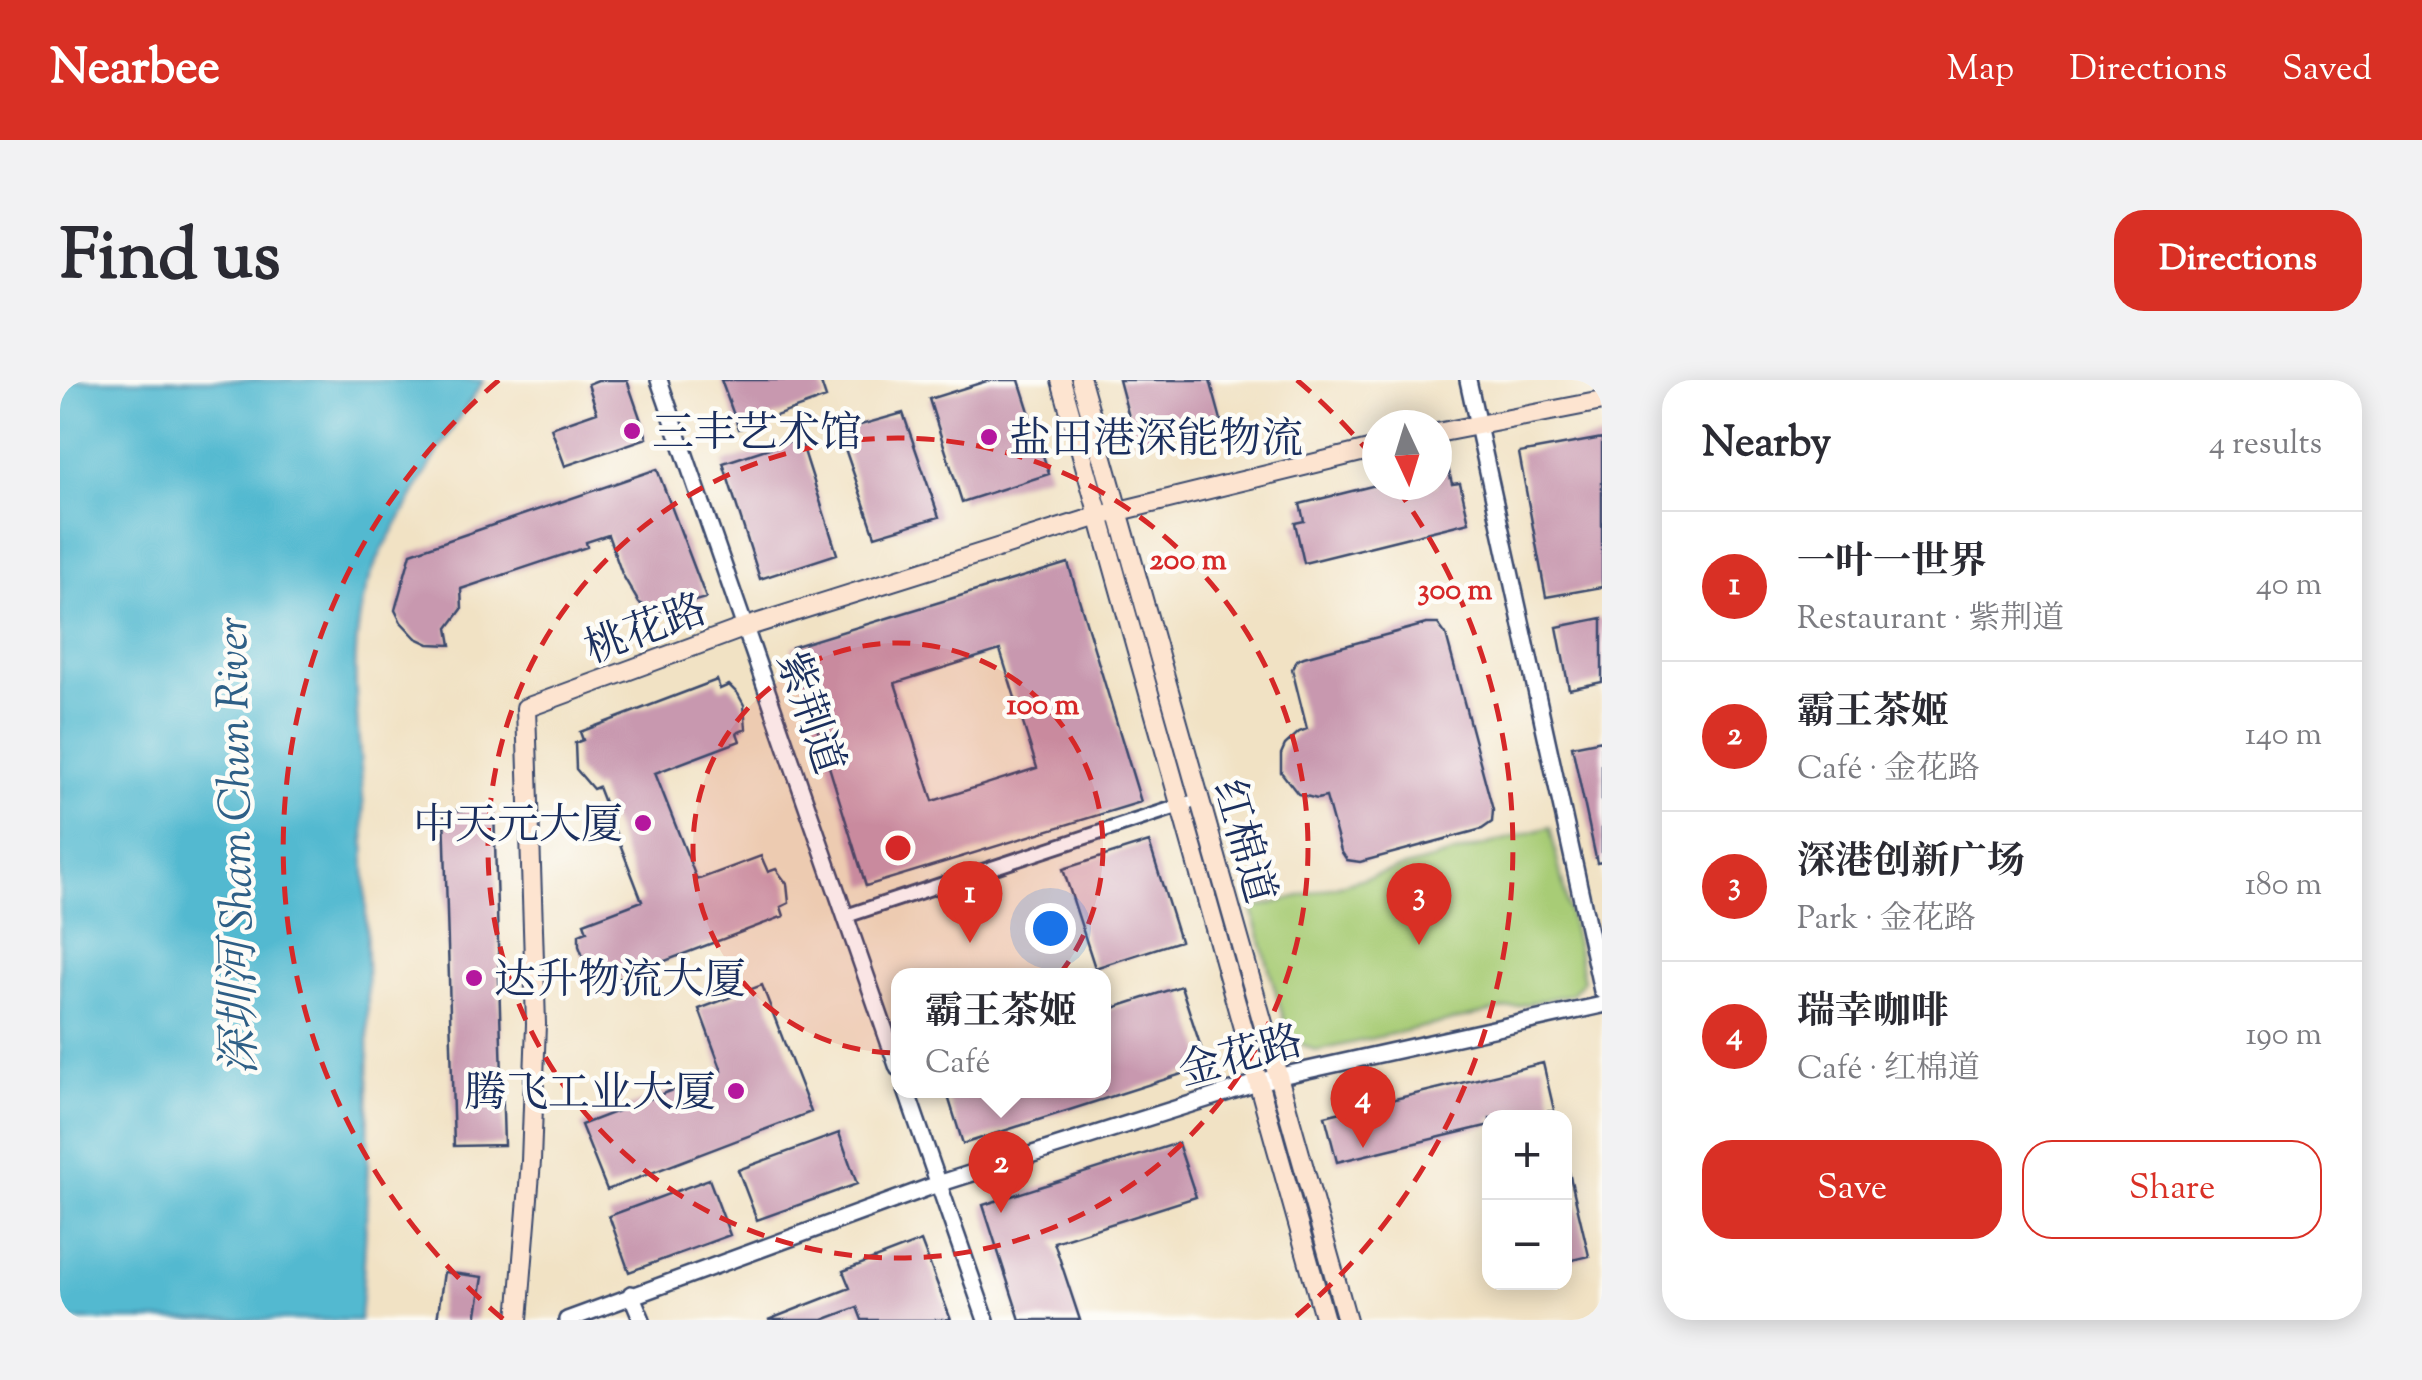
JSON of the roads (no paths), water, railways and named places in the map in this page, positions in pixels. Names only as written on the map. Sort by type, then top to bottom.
[{"type":"main road","name":"红棉道","points":[[1061,380],[1108,513],[1190,802],[1267,1079],[1325,1320]]},
{"type":"main road","name":"红棉道","points":[[1081,380],[1108,513]]},
{"type":"main road","points":[[1452,430],[1602,401]]},
{"type":"main road","name":"桃花路","points":[[518,1320],[531,1161],[536,1024],[526,708],[746,627],[1108,513],[1362,452]]},
{"type":"main road","name":"红棉道","points":[[1267,1079],[1347,1320]]},
{"type":"street","name":"紫荆道","points":[[659,380],[891,1048]]},
{"type":"street","points":[[1468,380],[1602,991]]},
{"type":"street","points":[[846,916],[1190,802]]},
{"type":"street","name":"金花路","points":[[567,1320],[938,1184],[1267,1079],[1602,1005]]},
{"type":"street","points":[[909,1098],[986,1320]]},
{"type":"street","points":[[631,1294],[642,1320]]},
{"type":"water","name":"深圳河 Sham Chun River","points":[[60,380],[484,380],[379,556],[363,599],[358,630],[356,693],[364,819],[368,1069],[360,1320],[60,1320]]},
{"type":"place","name":"三丰艺术馆","points":[[632,431]]},
{"type":"place","name":"盐田港深能物流","points":[[989,437]]},
{"type":"place","name":"中天元大厦","points":[[643,823]]},
{"type":"place","name":"一叶一世界","points":[[970,943]]},
{"type":"place","name":"深港创新广场","points":[[1419,945]]},
{"type":"place","name":"达升物流大厦","points":[[474,978]]},
{"type":"place","name":"腾飞工业大厦","points":[[736,1091]]},
{"type":"place","name":"瑞幸咖啡","points":[[1363,1148]]},
{"type":"place","name":"霸王茶姬","points":[[1001,1213]]}]
